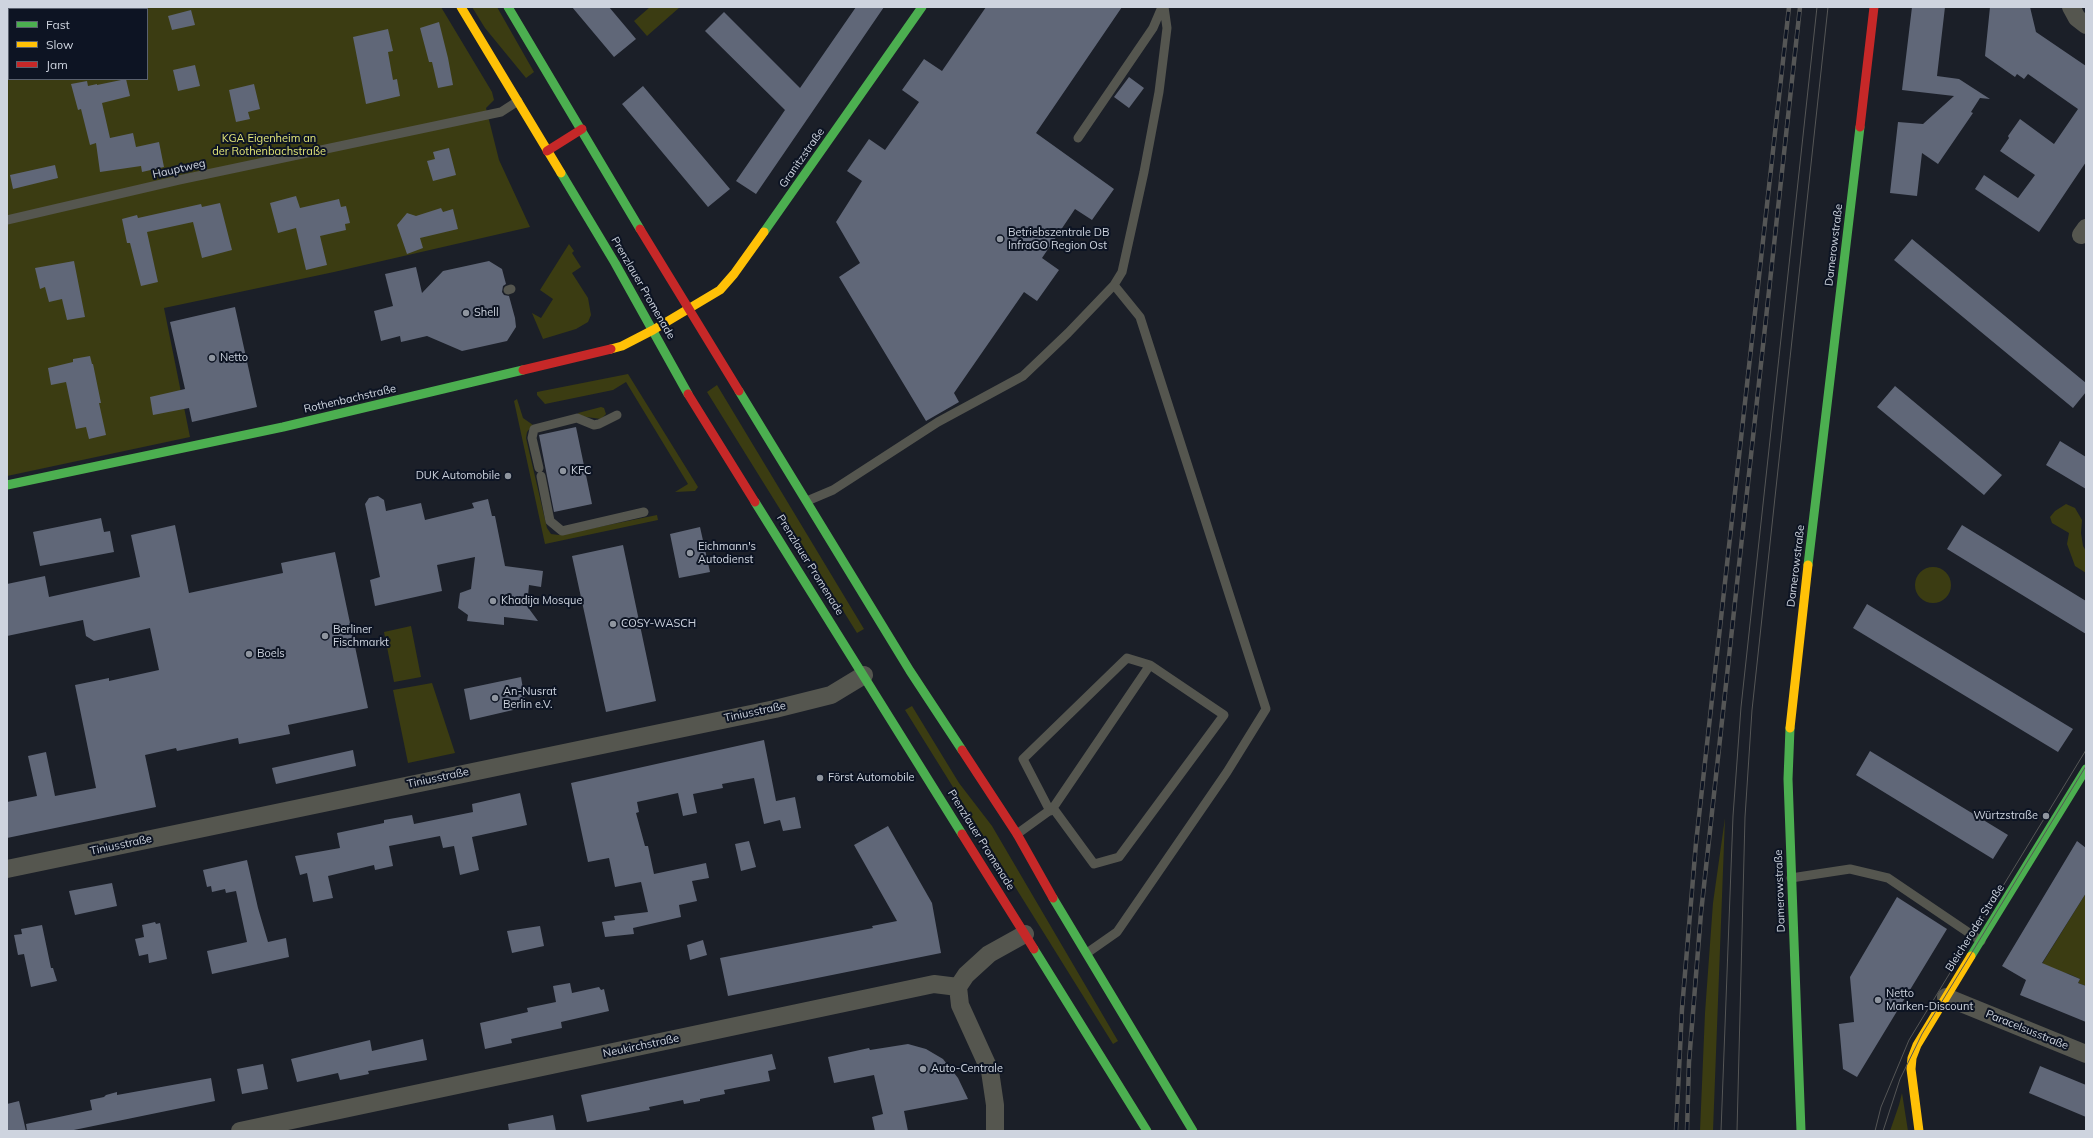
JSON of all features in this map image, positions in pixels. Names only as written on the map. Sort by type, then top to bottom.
[{"type":"main road","name":"Prenzlauer Promenade","points":[[461,7],[548,151],[653,330],[688,394],[1025,934],[1059,992],[1147,1131]]},
{"type":"main road","points":[[508,7],[689,310],[910,671],[1017,834],[1193,1131]]},
{"type":"main road","name":"Granitzstraße","points":[[689,310],[720,290],[734,274],[922,7]]},
{"type":"main road","name":"Damerowstraße","points":[[1801,1131],[1788,778],[1791,706],[1874,7]]},
{"type":"main road","points":[[548,151],[582,129]]},
{"type":"main road","name":"Rothenbachstraße","points":[[7,485],[283,427],[622,346],[689,310]]},
{"type":"main road","name":"Bleicheroder Straße","points":[[1920,1131],[1911,1069],[1912,1058],[1920,1040],[2086,769]]},
{"type":"street","points":[[2071,7],[2077,18],[2086,25]]},
{"type":"street","name":"Tiniusstraße","points":[[7,869],[776,709],[831,695],[864,675]]},
{"type":"street","points":[[995,1131],[995,1105],[990,1071],[960,1005],[958,987],[966,975],[989,954],[1025,934]]},
{"type":"street","name":"Neukirchstraße","points":[[240,1131],[934,984],[958,987]]},
{"type":"street","name":"Paracelsusstraße","points":[[1946,997],[2086,1054]]},
{"type":"lane","points":[[1078,138],[1153,28],[1163,7]]},
{"type":"lane","points":[[807,501],[833,490],[938,422],[1023,376],[1068,333],[1114,285],[1122,272],[1158,100],[1167,28],[1163,7]]},
{"type":"lane","name":"Hauptweg","points":[[7,220],[179,180],[501,112],[518,101]]},
{"type":"lane","points":[[1087,953],[1117,932],[1227,772],[1266,709],[1140,317],[1114,285]]},
{"type":"lane","points":[[617,415],[594,425],[577,418],[534,429],[532,438],[550,521],[562,531],[644,512]]},
{"type":"lane","points":[[1127,658],[1150,665],[1224,715],[1119,857],[1094,864],[1052,809],[1023,759],[1127,658]]},
{"type":"lane","points":[[1017,834],[1052,809],[1150,665]]},
{"type":"lane","points":[[1791,878],[1850,869],[1888,878],[1981,940]]},
{"type":"green space","name":"KGA Eigenheim an der Rothenbachstraße","points":[[7,7],[441,7],[492,92],[494,100],[486,108],[499,160],[530,227],[334,272],[164,308],[190,437],[7,476]]},
{"type":"green space","points":[[472,7],[497,7],[534,72],[526,78],[485,28]]},
{"type":"green space","points":[[650,7],[680,7],[647,36],[634,21]]},
{"type":"green space","points":[[569,244],[574,251],[572,253],[581,267],[572,273],[588,298],[591,315],[588,322],[576,329],[543,339],[532,313],[541,318],[553,299],[540,290]]},
{"type":"green space","points":[[628,374],[698,487],[695,491],[675,492],[688,484],[626,382],[613,390],[545,404],[537,395],[537,392]]},
{"type":"green space","points":[[717,385],[864,629],[857,633],[707,392]]},
{"type":"green space","points":[[517,399],[523,418],[533,425],[527,432],[526,438],[547,528],[551,534],[559,535],[657,515],[658,520],[545,544],[514,401]]},
{"type":"green space","points":[[601,407],[604,408],[606,414],[601,419],[579,416],[578,413]]},
{"type":"green space","points":[[2066,504],[2075,508],[2082,520],[2081,533],[2083,546],[2086,551],[2086,573],[2075,566],[2067,544],[2069,533],[2052,523],[2050,517],[2055,511]]},
{"type":"green space","points":[[1937,567],[1946,572],[1950,578],[1950,592],[1946,598],[1937,603],[1929,603],[1920,598],[1916,592],[1915,581],[1920,572],[1926,568]]},
{"type":"green space","points":[[411,626],[421,677],[394,682],[384,632]]},
{"type":"green space","points":[[432,683],[455,753],[408,763],[393,690]]},
{"type":"green space","points":[[912,706],[959,783],[992,826],[1118,1041],[1113,1044],[905,710]]},
{"type":"green space","points":[[1725,818],[1713,1131],[1700,1131],[1705,1013],[1713,903]]},
{"type":"green space","points":[[2086,893],[2086,986],[2078,983],[2080,979],[2069,974],[2040,967]]},
{"type":"green space","points":[[1902,1093],[1908,1131],[1890,1131],[1899,1105]]},
{"type":"building","points":[[572,7],[609,7],[636,39],[614,57]]},
{"type":"building","points":[[856,7],[884,7],[756,194],[736,181],[785,110],[705,31],[724,12],[800,88]]},
{"type":"building","name":"Betriebszentrale DB InfraGO Region Ost","points":[[986,7],[1122,7],[1036,133],[1114,189],[1092,220],[1075,209],[1042,258],[1059,270],[1037,301],[1024,292],[954,393],[959,402],[926,421],[839,277],[860,263],[836,222],[862,181],[847,171],[869,139],[885,150],[919,102],[902,90],[924,59],[942,71]]},
{"type":"building","points":[[1912,7],[1945,7],[1937,76],[1959,79],[1990,99],[1980,98],[1971,112],[1973,113],[1938,164],[1922,153],[1917,196],[1890,193],[1898,122],[1923,124],[1954,96],[1902,90]]},
{"type":"building","points":[[1990,7],[2030,7],[2036,32],[2086,66],[2086,162],[2039,232],[1975,189],[1984,175],[2018,198],[2035,175],[2000,151],[2009,138],[2008,136],[2020,119],[2054,144],[2078,109],[2028,74],[2024,79],[2017,74],[2015,77],[1985,56]]},
{"type":"building","points":[[191,10],[195,25],[172,30],[168,16]]},
{"type":"building","points":[[439,22],[453,85],[438,88],[432,62],[429,62],[420,28]]},
{"type":"building","points":[[388,29],[393,51],[388,52],[393,80],[397,79],[400,96],[366,104],[353,37]]},
{"type":"building","points":[[195,65],[200,86],[178,91],[173,70]]},
{"type":"building","points":[[1129,77],[1144,88],[1129,108],[1114,97]]},
{"type":"building","points":[[126,80],[130,96],[102,103],[110,138],[133,133],[136,147],[159,142],[164,167],[142,172],[141,166],[100,172],[96,143],[90,145],[81,109],[78,110],[71,84],[87,81],[88,86]]},
{"type":"building","points":[[254,84],[260,109],[248,112],[250,119],[236,122],[229,90]]},
{"type":"building","points":[[643,86],[730,189],[708,207],[622,104]]},
{"type":"building","points":[[449,148],[456,175],[433,181],[427,161],[435,159],[433,152]]},
{"type":"building","points":[[55,165],[58,178],[13,189],[10,175]]},
{"type":"building","points":[[296,196],[300,208],[339,199],[341,207],[346,206],[350,223],[345,224],[346,230],[320,236],[327,265],[306,270],[296,228],[278,233],[270,203]]},
{"type":"building","points":[[220,203],[232,250],[202,258],[193,222],[147,232],[158,282],[141,286],[130,243],[127,243],[122,219],[137,215],[138,218],[201,204],[202,207]]},
{"type":"building","points":[[441,208],[443,212],[453,209],[458,229],[420,238],[423,248],[407,254],[397,225],[407,213],[416,216]]},
{"type":"building","points":[[1912,239],[2086,383],[2086,392],[2073,408],[1894,260]]},
{"type":"building","points":[[74,261],[85,317],[67,320],[62,299],[49,302],[45,287],[40,289],[35,268]]},
{"type":"building","points":[[489,261],[502,269],[506,284],[503,286],[502,292],[504,295],[509,296],[515,318],[516,327],[507,341],[462,351],[427,336],[401,342],[400,336],[381,341],[374,311],[393,306],[385,274],[416,267],[422,293],[443,271]]},
{"type":"building","name":"Netto","points":[[235,307],[257,407],[192,422],[189,408],[153,415],[150,397],[185,389],[170,322]]},
{"type":"building","points":[[90,356],[101,403],[99,403],[106,435],[89,439],[86,427],[76,429],[66,382],[51,385],[48,368],[73,362],[73,359]]},
{"type":"building","points":[[1895,386],[2002,475],[1984,495],[1877,407]]},
{"type":"building","name":"KFC","points":[[576,427],[592,504],[554,512],[539,435]]},
{"type":"building","points":[[2060,441],[2086,457],[2086,489],[2046,465]]},
{"type":"building","points":[[378,496],[384,500],[386,511],[421,503],[425,520],[474,508],[472,503],[488,499],[492,516],[495,516],[505,566],[543,571],[541,587],[529,585],[527,606],[538,621],[504,617],[504,625],[467,621],[468,615],[458,608],[460,593],[471,589],[475,557],[437,565],[442,591],[375,606],[370,580],[380,577],[365,504],[369,498]]},
{"type":"building","points":[[101,518],[104,532],[110,531],[114,552],[40,566],[33,532]]},
{"type":"building","points":[[175,525],[189,593],[283,573],[281,563],[335,552],[368,708],[288,725],[290,734],[239,744],[238,738],[177,751],[176,748],[145,755],[156,807],[7,838],[7,802],[37,796],[28,756],[46,752],[55,796],[96,788],[75,685],[109,678],[109,681],[159,670],[150,628],[94,641],[86,636],[83,620],[7,636],[7,584],[45,576],[49,597],[140,577],[131,535]]},
{"type":"building","points":[[1962,525],[2086,601],[2086,634],[1947,549]]},
{"type":"building","name":"Eichmann's Autodienst","points":[[700,527],[710,572],[679,578],[670,534]]},
{"type":"building","name":"COSY-WASCH","points":[[623,545],[656,701],[606,712],[572,556]]},
{"type":"building","points":[[1867,604],[2073,729],[2058,752],[1853,628]]},
{"type":"building","name":"An-Nusrat Berlin e.V.","points":[[521,677],[526,707],[470,720],[464,689]]},
{"type":"building","points":[[764,740],[776,801],[795,797],[801,828],[783,831],[780,820],[764,824],[754,778],[722,784],[723,788],[693,794],[697,813],[683,816],[678,793],[637,802],[639,812],[636,813],[645,846],[648,846],[654,874],[706,863],[709,878],[692,881],[697,901],[679,905],[681,917],[633,928],[634,934],[605,937],[602,922],[615,920],[614,916],[648,912],[641,882],[615,887],[609,858],[588,862],[571,783]]},
{"type":"building","points":[[353,750],[356,766],[276,784],[272,768]]},
{"type":"building","points":[[1870,751],[2008,835],[1993,859],[1856,775]]},
{"type":"building","points":[[520,793],[527,825],[472,837],[479,870],[460,875],[454,846],[443,848],[440,836],[389,846],[393,866],[375,870],[374,865],[328,876],[333,898],[313,902],[307,873],[300,875],[295,856],[340,848],[337,833],[384,823],[384,820],[412,815],[414,824],[473,812],[472,804]]},
{"type":"building","points":[[888,826],[932,903],[941,953],[728,996],[720,958],[873,928],[872,926],[897,921],[854,845]]},
{"type":"building","points":[[749,841],[756,867],[741,871],[735,844]]},
{"type":"building","points":[[2077,841],[2086,848],[2086,893],[2042,963],[2080,979],[2078,983],[2086,986],[2086,1022],[2020,995],[2026,980],[2002,966]]},
{"type":"building","points":[[247,860],[258,908],[268,942],[286,938],[289,957],[212,974],[207,951],[247,942],[236,891],[226,893],[225,889],[212,892],[211,886],[207,887],[203,870]]},
{"type":"building","points":[[112,883],[117,906],[75,915],[69,891]]},
{"type":"building","name":"Netto Marken-Discount","points":[[1897,897],[1947,929],[1857,1077],[1843,1069],[1839,1024],[1854,1022],[1850,977]]},
{"type":"building","points":[[155,922],[156,924],[160,923],[167,959],[149,963],[148,954],[139,956],[135,939],[144,937],[142,925]]},
{"type":"building","points":[[42,925],[51,968],[53,968],[57,981],[31,987],[24,954],[18,955],[14,935],[22,934],[21,929]]},
{"type":"building","points":[[540,926],[544,946],[512,953],[507,931]]},
{"type":"building","points":[[703,940],[707,955],[690,960],[687,945]]},
{"type":"building","points":[[570,983],[572,993],[599,987],[601,990],[604,989],[609,1011],[561,1022],[562,1028],[511,1039],[512,1043],[485,1049],[480,1023],[528,1012],[527,1008],[556,1002],[553,986]]},
{"type":"building","points":[[423,1039],[427,1060],[368,1071],[369,1074],[340,1080],[338,1073],[297,1082],[291,1059],[370,1040],[372,1051]]},
{"type":"building","points":[[908,1044],[926,1049],[943,1059],[958,1078],[968,1099],[904,1111],[908,1131],[875,1131],[872,1117],[883,1114],[874,1075],[834,1083],[828,1057],[869,1048],[870,1050]]},
{"type":"building","points":[[772,1054],[776,1069],[768,1071],[770,1081],[724,1090],[725,1094],[700,1099],[700,1101],[684,1104],[683,1100],[649,1107],[650,1110],[587,1122],[581,1095]]},
{"type":"building","points":[[263,1064],[268,1089],[242,1094],[237,1069]]},
{"type":"building","points":[[2040,1066],[2086,1085],[2086,1117],[2029,1093]]},
{"type":"building","points":[[211,1078],[215,1101],[69,1131],[27,1131],[26,1124],[92,1110],[90,1100],[104,1097],[106,1095],[117,1092],[117,1095]]},
{"type":"building","points":[[19,1101],[26,1131],[7,1131],[7,1104]]},
{"type":"building","points":[[553,1115],[556,1131],[509,1131],[508,1124]]},
{"type":"tram line","points":[[1721,1131],[1733,816],[1741,707],[1817,7]]},
{"type":"tram line","points":[[1737,1131],[1745,817],[1752,710],[1828,7]]},
{"type":"tram line","points":[[1875,1131],[1881,1107],[1909,1040],[2086,750]]},
{"type":"tram line","points":[[1883,1131],[1900,1079],[1922,1034],[2086,766]]},
{"type":"railway","points":[[1676,1131],[1682,1009],[1696,843],[1789,7]]},
{"type":"railway","points":[[1687,1131],[1689,1062],[1701,913],[1800,7]]},
{"type":"traffic: fast","points":[[508,7],[640,229]]},
{"type":"traffic: fast","points":[[764,232],[922,7]]},
{"type":"traffic: fast","points":[[1808,565],[1860,127]]},
{"type":"traffic: fast","points":[[561,173],[615,263],[688,394]]},
{"type":"traffic: fast","points":[[7,485],[283,427],[523,370]]},
{"type":"traffic: fast","points":[[739,391],[910,671],[962,750]]},
{"type":"traffic: fast","points":[[755,502],[962,834]]},
{"type":"traffic: fast","points":[[1790,728],[1788,779],[1801,1131]]},
{"type":"traffic: fast","points":[[1971,956],[2086,769]]},
{"type":"traffic: fast","points":[[1053,898],[1193,1131]]},
{"type":"traffic: fast","points":[[1034,949],[1147,1131]]},
{"type":"traffic: slow","points":[[461,7],[561,173]]},
{"type":"traffic: slow","points":[[611,349],[622,346],[653,330],[720,290],[734,274],[764,232]]},
{"type":"traffic: slow","points":[[1790,728],[1808,565]]},
{"type":"traffic: slow","points":[[1919,1131],[1911,1069],[1912,1058],[1917,1045],[1971,956]]},
{"type":"traffic: jam","points":[[1860,127],[1874,7]]},
{"type":"traffic: jam","points":[[547,151],[582,129]]},
{"type":"traffic: jam","points":[[640,229],[739,391]]},
{"type":"traffic: jam","points":[[523,370],[611,349]]},
{"type":"traffic: jam","points":[[688,394],[755,502]]},
{"type":"traffic: jam","points":[[962,750],[1017,834],[1053,898]]},
{"type":"traffic: jam","points":[[962,834],[1034,949]]},
{"type":"place","name":"Betriebszentrale DB InfraGO Region Ost","points":[[1000,239]]},
{"type":"place","name":"Shell","points":[[466,313]]},
{"type":"place","name":"Netto","points":[[212,358]]},
{"type":"place","name":"KFC","points":[[563,471]]},
{"type":"place","name":"DUK Automobile","points":[[508,476]]},
{"type":"place","name":"Eichmann's Autodienst","points":[[690,553]]},
{"type":"place","name":"Khadija Mosque","points":[[493,601]]},
{"type":"place","name":"COSY-WASCH","points":[[613,624]]},
{"type":"place","name":"Berliner Fischmarkt","points":[[325,636]]},
{"type":"place","name":"Boels","points":[[249,654]]},
{"type":"place","name":"An-Nusrat Berlin e.V.","points":[[495,698]]},
{"type":"place","name":"Först Automobile","points":[[820,778]]},
{"type":"place","name":"Würtzstraße","points":[[2046,816]]},
{"type":"place","name":"Netto Marken-Discount","points":[[1878,1000]]},
{"type":"place","name":"Auto-Centrale","points":[[923,1069]]}]
